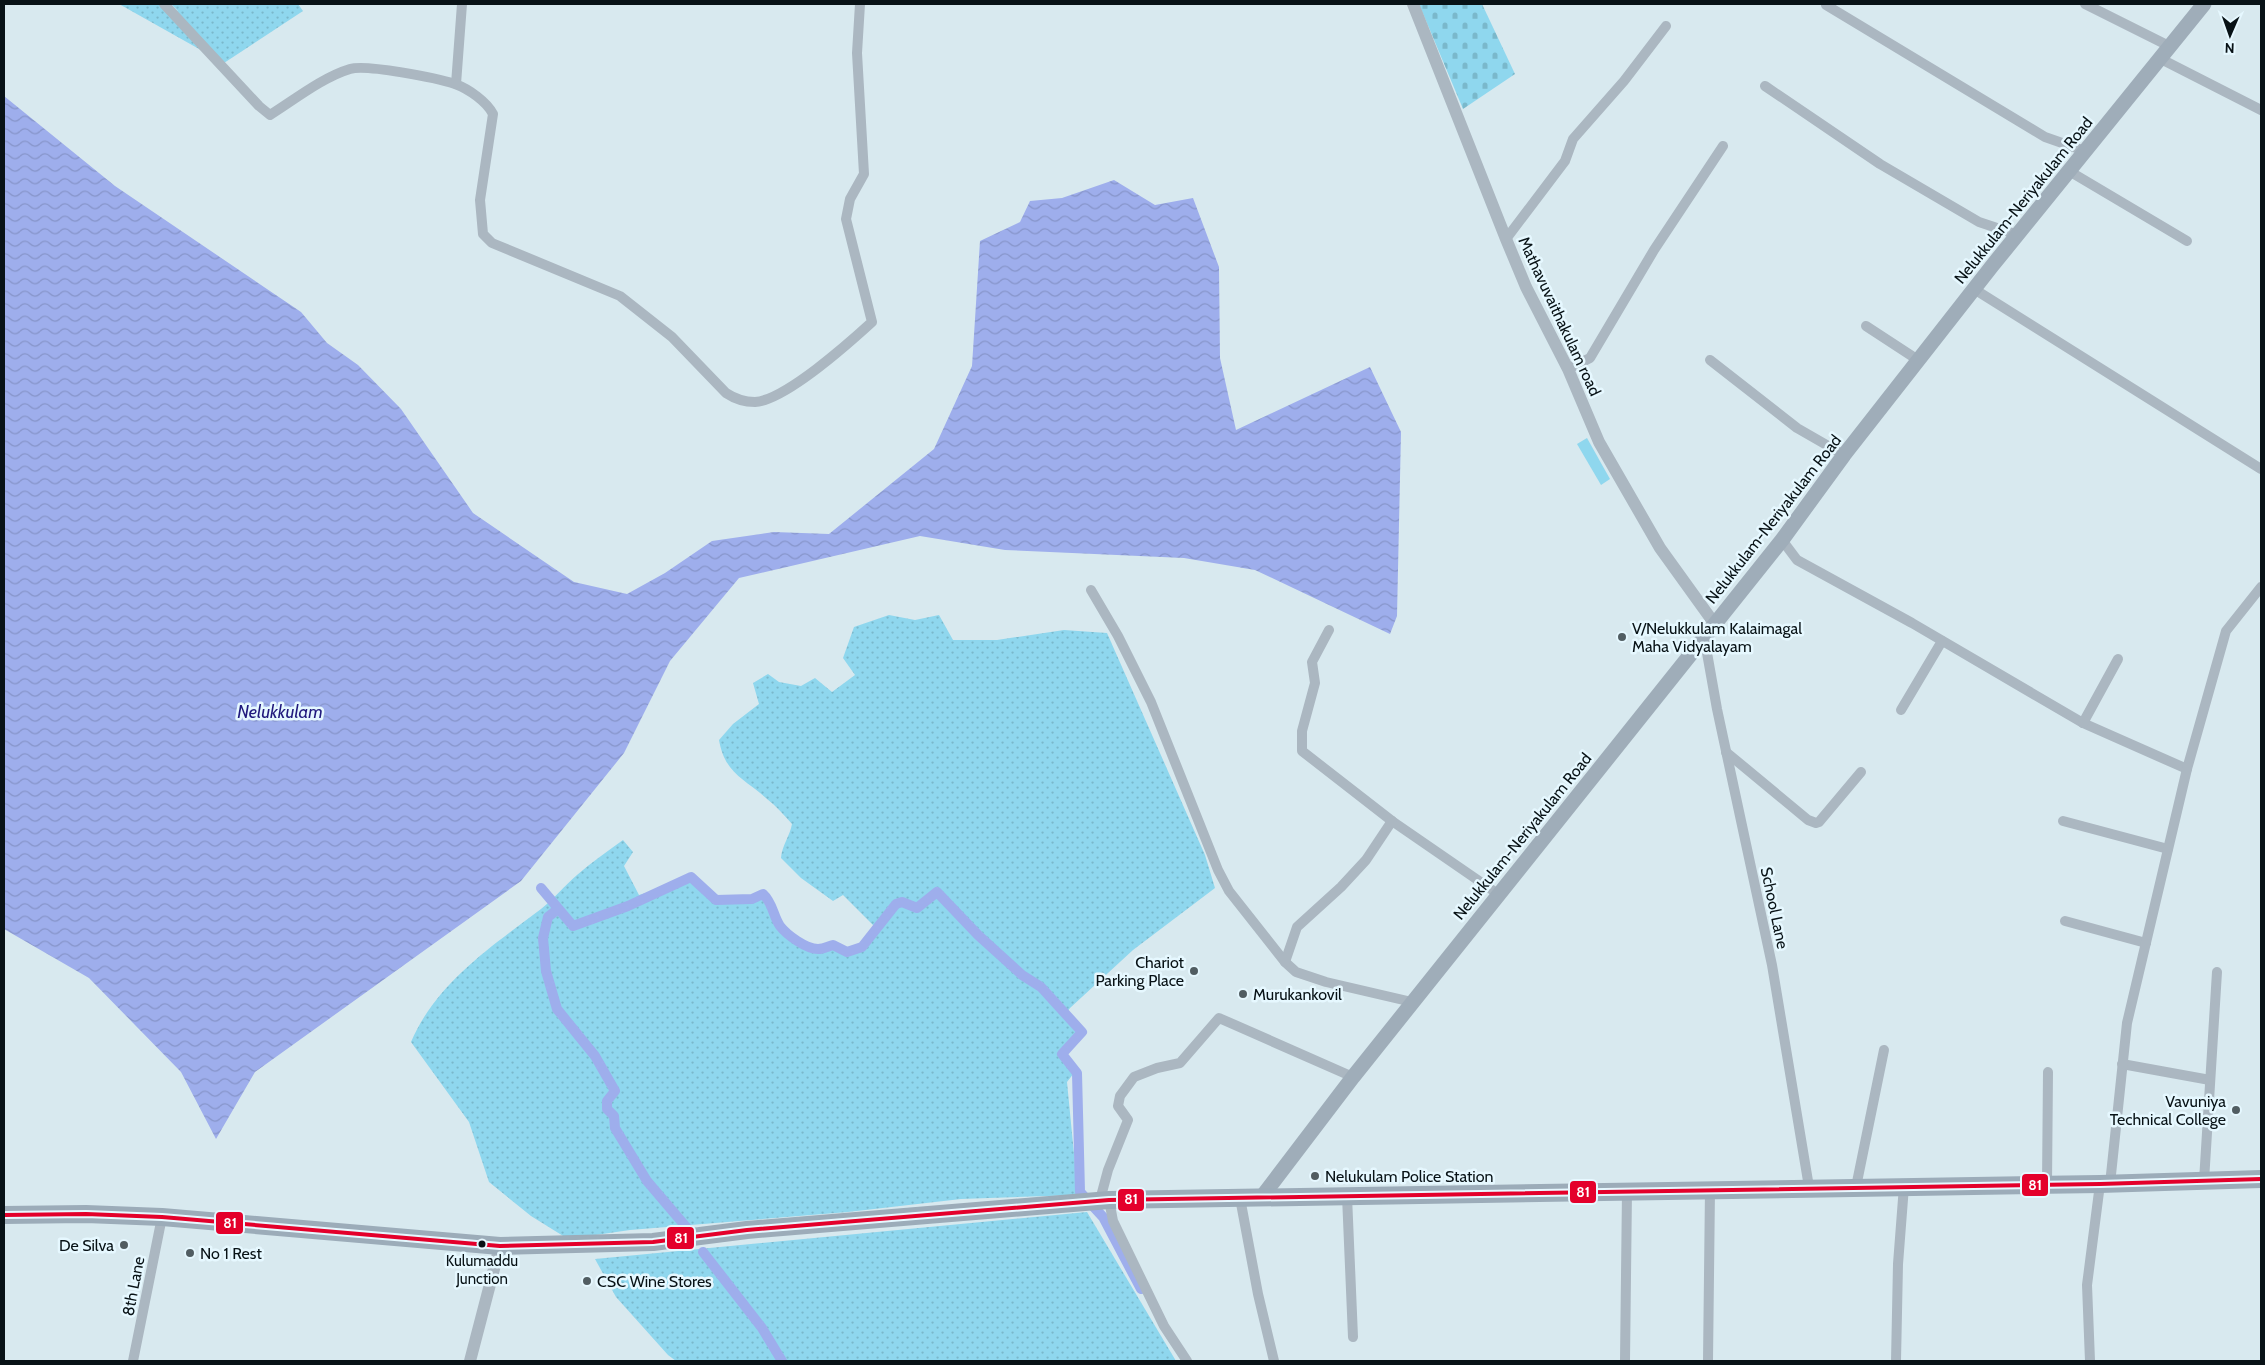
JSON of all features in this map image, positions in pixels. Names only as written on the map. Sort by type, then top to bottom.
[{"type":"highway","points":[[4,1215],[86,1214],[162,1218],[500,1246],[653,1242],[747,1230],[1105,1200],[2261,1180]]},
{"type":"main road","name":"Nelukkulam-Neriyakulam Road","points":[[1261,1198],[1412,1002],[1782,540],[1844,455],[1974,289],[2204,4]]},
{"type":"street","points":[[164,4],[259,106],[270,115],[338,74],[352,68],[390,70],[456,84],[489,105],[494,114],[480,200],[483,234],[492,243],[620,296],[672,337],[726,393],[735,400],[756,402],[776,396],[825,362],[872,322],[846,219],[850,199],[864,174],[857,53],[860,4]]},
{"type":"street","points":[[456,84],[462,4]]},
{"type":"street","name":"Mathavuvaithakulam road","points":[[1414,4],[1526,287],[1568,369],[1599,442],[1660,548],[1714,623]]},
{"type":"street","points":[[2084,4],[2261,110]]},
{"type":"street","points":[[1826,5],[2045,137],[2085,151]]},
{"type":"street","points":[[1506,239],[1565,161],[1573,139],[1624,81],[1666,26]]},
{"type":"street","points":[[1766,86],[1880,164],[1979,222],[2018,235]]},
{"type":"street","points":[[1568,369],[1590,358],[1654,250],[1723,146]]},
{"type":"street","points":[[2069,171],[2187,241]]},
{"type":"street","points":[[1974,289],[2261,469]]},
{"type":"street","points":[[1866,326],[1918,360]]},
{"type":"street","points":[[1710,360],[1797,428],[1844,455]]},
{"type":"street","points":[[1782,540],[1797,560],[2083,723],[2187,769]]},
{"type":"street","points":[[2090,1361],[2087,1285],[2105,1184],[2127,1023],[2187,769],[2226,631],[2258,597],[2261,587]]},
{"type":"street","points":[[1090,590],[1118,636],[1151,702],[1218,870],[1229,891],[1285,962],[1296,972],[1326,982],[1412,1002]]},
{"type":"street","points":[[1329,630],[1312,662],[1315,684],[1302,731],[1302,751],[1392,821],[1498,894]]},
{"type":"street","name":"School Lane","points":[[1704,636],[1726,752],[1772,965],[1810,1187]]},
{"type":"street","points":[[1901,710],[1942,641]]},
{"type":"street","points":[[2083,723],[2118,659]]},
{"type":"street","points":[[1726,752],[1808,820],[1816,823],[1819,822],[1861,772]]},
{"type":"street","points":[[1285,962],[1297,927],[1341,887],[1366,860],[1392,821]]},
{"type":"street","points":[[2063,821],[2168,849]]},
{"type":"street","points":[[2065,921],[2146,943]]},
{"type":"street","points":[[2204,1181],[2218,972]]},
{"type":"street","points":[[1187,1361],[1164,1326],[1113,1221],[1105,1200],[1108,1170],[1128,1120],[1118,1106],[1120,1096],[1134,1077],[1157,1068],[1180,1063],[1220,1018],[1353,1077]]},
{"type":"street","points":[[1856,1186],[1884,1050]]},
{"type":"street","points":[[2122,1064],[2210,1080]]},
{"type":"street","points":[[2047,1184],[2048,1072]]},
{"type":"street","points":[[1896,1361],[1898,1264],[1904,1186]]},
{"type":"street","points":[[1708,1361],[1710,1189]]},
{"type":"street","points":[[1625,1361],[1627,1191]]},
{"type":"street","points":[[1347,1196],[1353,1336]]},
{"type":"street","points":[[1240,1198],[1258,1294],[1274,1361]]},
{"type":"street","name":"8th Lane","points":[[133,1361],[162,1218]]},
{"type":"street","points":[[470,1361],[500,1246]]},
{"type":"green space","points":[[119,4],[162,4],[178,11],[171,4],[298,4],[303,11],[224,63]]},
{"type":"green space","points":[[1419,4],[1482,4],[1515,74],[1463,109]]},
{"type":"green space","points":[[1587,438],[1610,479],[1601,485],[1577,444]]},
{"type":"green space","points":[[889,615],[915,620],[939,615],[953,640],[997,640],[1064,630],[1107,633],[1205,855],[1215,888],[1133,950],[1070,1008],[1064,1017],[1077,1033],[1059,1055],[1074,1073],[1067,1082],[1078,1195],[961,1199],[848,1212],[630,1230],[568,1239],[531,1216],[489,1182],[469,1122],[411,1042],[435,1002],[467,967],[546,905],[583,870],[623,840],[633,852],[624,866],[639,895],[690,880],[717,903],[747,903],[762,899],[772,917],[785,933],[800,946],[809,950],[824,952],[835,948],[863,949],[878,930],[843,895],[833,901],[801,878],[781,858],[792,824],[774,805],[731,768],[726,761],[719,740],[733,724],[759,704],[753,683],[768,674],[779,682],[801,686],[815,678],[832,692],[855,675],[843,658],[854,627]]},
{"type":"green space","points":[[1087,1212],[1176,1361],[676,1361],[668,1355],[616,1297],[595,1259]]},
{"type":"water","name":"Nelukkulam","points":[[4,96],[115,186],[301,312],[327,343],[358,365],[401,409],[473,513],[574,582],[627,594],[665,573],[712,541],[774,532],[829,534],[934,449],[972,366],[980,241],[1020,222],[1030,201],[1062,198],[1114,180],[1155,205],[1193,198],[1219,267],[1220,358],[1236,430],[1370,367],[1401,432],[1397,616],[1390,634],[1255,570],[1184,558],[1005,550],[920,536],[739,578],[670,661],[624,753],[521,881],[255,1072],[216,1139],[181,1072],[89,978],[4,929]]},
{"type":"waterway","points":[[541,888],[573,926],[628,906],[691,877],[716,900],[752,899],[763,894],[769,901],[780,926],[797,941],[808,947],[820,949],[833,945],[847,952],[862,947],[896,904],[902,902],[917,908],[937,892],[978,935],[1022,975],[1041,987],[1082,1032],[1062,1054],[1077,1073],[1080,1192],[1103,1217],[1141,1289]]},
{"type":"waterway","points":[[558,909],[548,917],[543,938],[546,971],[557,1009],[595,1056],[615,1091],[607,1101],[607,1109],[614,1116],[615,1128],[647,1181],[687,1228]]},
{"type":"waterway","points":[[703,1252],[762,1328],[782,1361]]},
{"type":"transit line","name":"81","points":[[4,1215],[86,1214],[162,1217],[500,1246],[653,1242],[747,1230],[1109,1200],[2100,1184],[2261,1179]]},
{"type":"place","name":"V/Nelukkulam Kalaimagal Maha Vidyalayam","points":[[1622,637]]},
{"type":"place","name":"Chariot Parking Place","points":[[1194,971]]},
{"type":"place","name":"Murukankovil","points":[[1243,994]]},
{"type":"place","name":"Vavuniya Technical College","points":[[2236,1110]]},
{"type":"place","name":"Nelukulam Police Station","points":[[1315,1176]]},
{"type":"place","name":"Kulumaddu Junction","points":[[482,1244]]},
{"type":"place","name":"De Silva","points":[[124,1245]]},
{"type":"place","name":"No 1 Rest","points":[[190,1253]]},
{"type":"place","name":"CSC Wine Stores","points":[[587,1281]]}]
